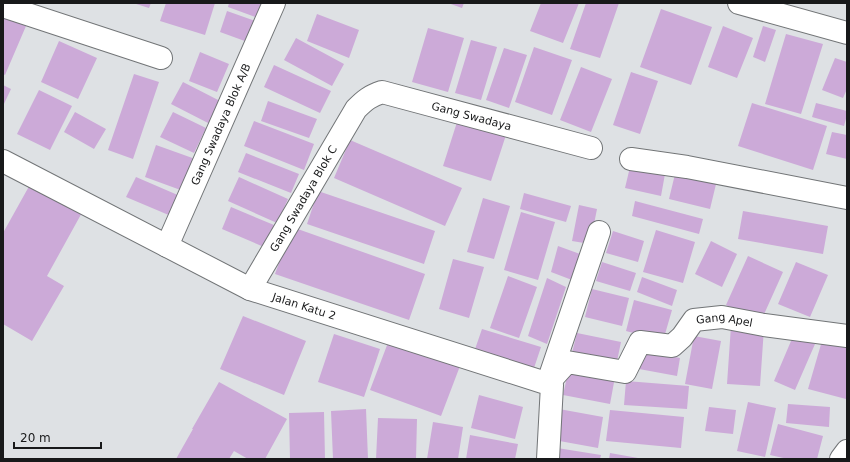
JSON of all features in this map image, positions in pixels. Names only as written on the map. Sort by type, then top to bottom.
[{"type":"street","name":"Gang Swadaya Blok A/B","points":[[167,246],[274,3]]},
{"type":"street","points":[[739,3],[847,33]]},
{"type":"street","points":[[3,5],[13,10],[161,58]]},
{"type":"street","name":"Gang Swadaya","points":[[356,109],[364,100],[382,92],[591,148]]},
{"type":"street","name":"Gang Swadaya Blok C","points":[[250,289],[356,109]]},
{"type":"street","points":[[631,159],[687,167],[847,198]]},
{"type":"street","name":"Jalan Katu 2","points":[[3,161],[250,289],[548,383]]},
{"type":"street","points":[[548,459],[552,385],[548,383],[599,232]]},
{"type":"street","name":"Gang Apel","points":[[548,383],[567,362],[625,372],[640,342],[672,346],[682,337],[694,320],[722,316],[764,325],[847,336]]},
{"type":"street","points":[[842,459],[847,451]]},
{"type":"building","points":[[133,3],[151,3],[149,8]]},
{"type":"building","points":[[166,3],[215,3],[205,35],[160,21]]},
{"type":"building","points":[[229,3],[264,3],[258,18],[228,7]]},
{"type":"building","points":[[448,3],[464,3],[462,8]]},
{"type":"building","points":[[541,3],[579,3],[563,43],[530,31]]},
{"type":"building","points":[[586,3],[619,3],[600,58],[570,49]]},
{"type":"building","points":[[661,9],[712,27],[691,85],[640,67]]},
{"type":"building","points":[[227,11],[261,23],[253,44],[220,32]]},
{"type":"building","points":[[317,14],[359,30],[349,58],[307,41]]},
{"type":"building","points":[[3,17],[26,26],[5,75],[3,74]]},
{"type":"building","points":[[723,26],[753,38],[737,78],[708,67]]},
{"type":"building","points":[[763,26],[776,30],[765,62],[753,57]]},
{"type":"building","points":[[428,28],[464,38],[448,92],[412,82]]},
{"type":"building","points":[[786,34],[823,44],[801,114],[765,104]]},
{"type":"building","points":[[296,38],[344,64],[332,86],[284,60]]},
{"type":"building","points":[[471,40],[497,47],[481,100],[455,93]]},
{"type":"building","points":[[59,41],[97,58],[78,99],[41,82]]},
{"type":"building","points":[[534,47],[572,60],[552,115],[515,102]]},
{"type":"building","points":[[504,48],[527,55],[509,108],[486,100]]},
{"type":"building","points":[[200,52],[229,64],[217,92],[189,81]]},
{"type":"building","points":[[835,58],[847,62],[847,89],[843,98],[822,90]]},
{"type":"building","points":[[274,65],[331,91],[320,113],[264,87]]},
{"type":"building","points":[[581,67],[612,79],[591,132],[560,120]]},
{"type":"building","points":[[631,72],[658,81],[640,134],[613,125]]},
{"type":"building","points":[[134,74],[159,82],[133,159],[108,150]]},
{"type":"building","points":[[183,82],[222,102],[210,124],[171,104]]},
{"type":"building","points":[[3,85],[11,89],[3,106]]},
{"type":"building","points":[[39,90],[72,106],[50,150],[17,134]]},
{"type":"building","points":[[268,101],[317,119],[309,138],[261,121]]},
{"type":"building","points":[[752,103],[827,126],[813,170],[738,146]]},
{"type":"building","points":[[816,103],[847,111],[844,126],[812,117]]},
{"type":"building","points":[[75,112],[106,129],[94,149],[64,132]]},
{"type":"building","points":[[173,112],[206,128],[194,153],[160,137]]},
{"type":"building","points":[[458,119],[506,135],[491,181],[443,166]]},
{"type":"building","points":[[254,121],[314,144],[304,170],[244,146]]},
{"type":"building","points":[[832,132],[847,135],[847,159],[826,154]]},
{"type":"building","points":[[350,140],[462,188],[445,226],[334,178]]},
{"type":"building","points":[[156,145],[198,160],[186,192],[145,177]]},
{"type":"building","points":[[246,153],[299,174],[291,193],[238,172]]},
{"type":"building","points":[[630,167],[665,174],[661,196],[625,188]]},
{"type":"building","points":[[676,170],[717,180],[710,209],[669,199]]},
{"type":"building","points":[[136,177],[180,196],[171,216],[126,197]]},
{"type":"building","points":[[239,177],[288,199],[277,223],[228,201]]},
{"type":"building","points":[[32,181],[84,209],[47,276],[64,286],[32,341],[3,324],[3,233]]},
{"type":"building","points":[[318,191],[435,231],[424,264],[307,224]]},
{"type":"building","points":[[524,193],[571,206],[566,222],[520,209]]},
{"type":"building","points":[[483,198],[510,206],[494,259],[467,252]]},
{"type":"building","points":[[635,201],[703,219],[699,234],[632,216]]},
{"type":"building","points":[[579,205],[597,209],[590,244],[572,241]]},
{"type":"building","points":[[231,207],[274,225],[264,247],[222,229]]},
{"type":"building","points":[[743,211],[828,226],[823,254],[738,239]]},
{"type":"building","points":[[521,212],[555,222],[538,280],[504,270]]},
{"type":"building","points":[[292,227],[425,274],[409,320],[275,274]]},
{"type":"building","points":[[656,230],[695,242],[683,283],[643,272]]},
{"type":"building","points":[[613,231],[644,241],[638,262],[606,253]]},
{"type":"building","points":[[711,241],[737,254],[722,287],[695,274]]},
{"type":"building","points":[[558,246],[580,254],[572,280],[551,272]]},
{"type":"building","points":[[748,256],[783,272],[761,321],[726,305]]},
{"type":"building","points":[[453,259],[484,267],[469,318],[439,309]]},
{"type":"building","points":[[602,262],[636,273],[630,291],[596,281]]},
{"type":"building","points":[[796,262],[828,275],[810,317],[778,304]]},
{"type":"building","points":[[508,276],[537,287],[519,338],[490,328]]},
{"type":"building","points":[[642,277],[677,290],[672,306],[637,292]]},
{"type":"building","points":[[547,278],[566,287],[547,344],[528,336]]},
{"type":"building","points":[[592,289],[629,298],[622,326],[585,317]]},
{"type":"building","points":[[634,300],[672,310],[663,341],[626,331]]},
{"type":"building","points":[[243,316],[306,341],[284,395],[220,369]]},
{"type":"building","points":[[731,326],[764,328],[760,386],[727,384]]},
{"type":"building","points":[[482,329],[541,347],[532,374],[473,355]]},
{"type":"building","points":[[577,333],[621,342],[616,366],[571,357]]},
{"type":"building","points":[[334,334],[380,349],[364,397],[318,382]]},
{"type":"building","points":[[794,334],[815,344],[795,390],[774,381]]},
{"type":"building","points":[[824,334],[847,340],[846,399],[808,389]]},
{"type":"building","points":[[694,336],[721,341],[712,389],[685,384]]},
{"type":"building","points":[[389,340],[460,366],[441,416],[370,390]]},
{"type":"building","points":[[643,351],[680,358],[677,376],[639,369]]},
{"type":"building","points":[[569,368],[615,377],[610,404],[563,395]]},
{"type":"building","points":[[626,381],[689,386],[687,409],[624,405]]},
{"type":"building","points":[[219,382],[287,419],[265,459],[248,459],[234,451],[229,459],[176,459]]},
{"type":"building","points":[[479,395],[523,407],[515,439],[471,428]]},
{"type":"building","points":[[748,402],[776,408],[765,457],[737,451]]},
{"type":"building","points":[[788,404],[830,407],[829,427],[786,423]]},
{"type":"building","points":[[709,407],[736,410],[733,434],[705,431]]},
{"type":"building","points":[[366,409],[368,459],[333,459],[331,411]]},
{"type":"building","points":[[559,409],[603,417],[598,448],[554,440]]},
{"type":"building","points":[[610,410],[684,417],[681,448],[606,441]]},
{"type":"building","points":[[324,412],[325,459],[290,459],[289,413]]},
{"type":"building","points":[[378,418],[417,419],[416,459],[376,459]]},
{"type":"building","points":[[433,422],[463,427],[458,459],[427,459]]},
{"type":"building","points":[[778,424],[823,436],[817,459],[788,459],[770,455]]},
{"type":"building","points":[[470,435],[518,444],[515,459],[466,459]]},
{"type":"building","points":[[551,447],[601,455],[600,459],[549,459]]},
{"type":"building","points":[[610,453],[638,458],[638,459],[609,459]]}]
